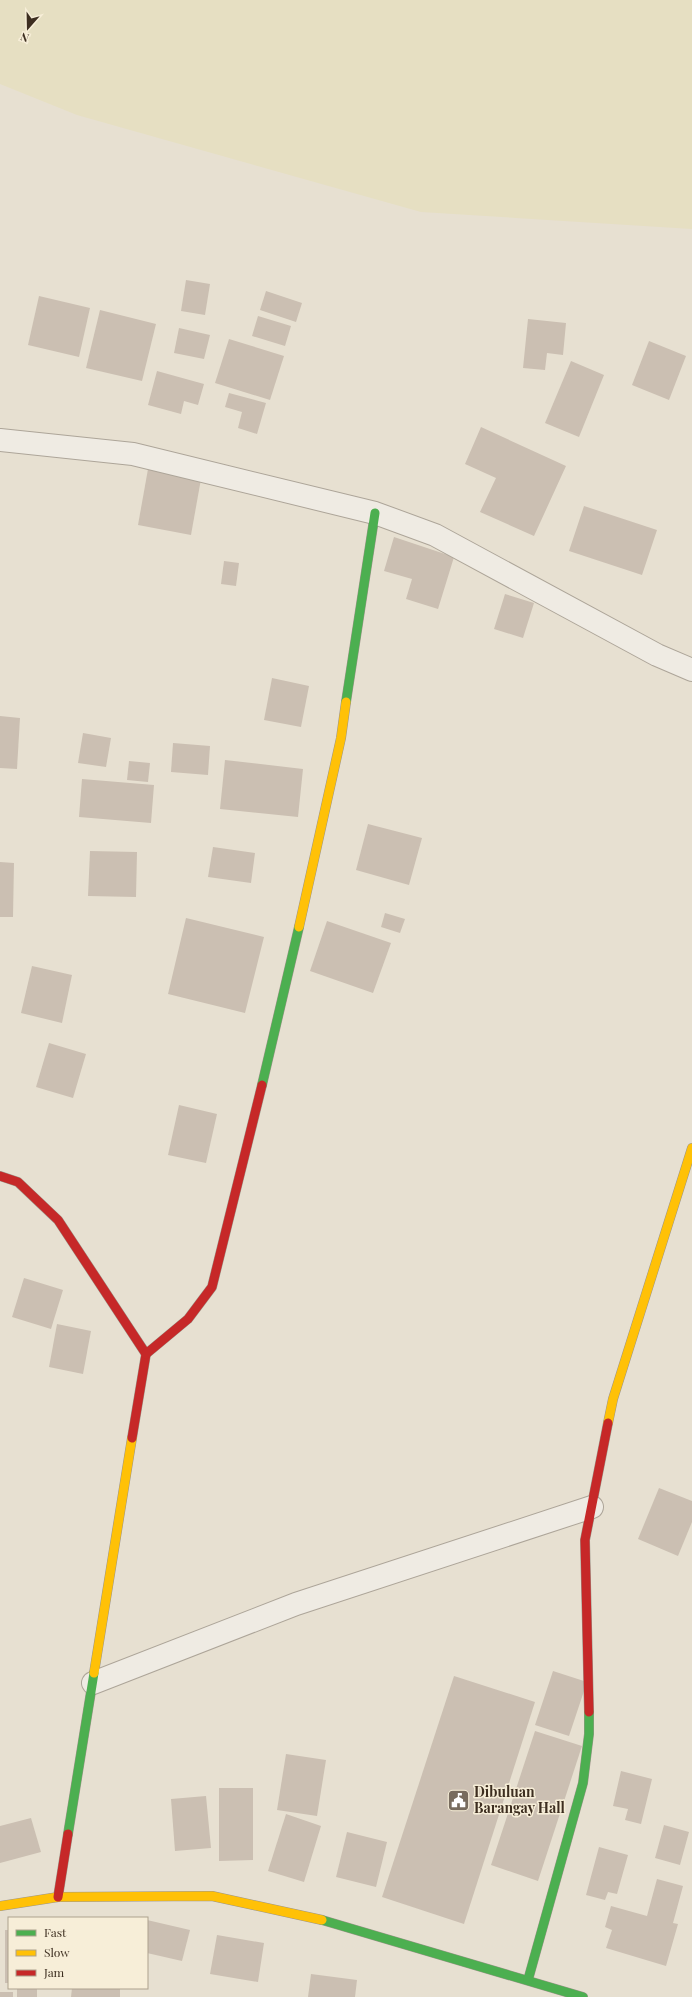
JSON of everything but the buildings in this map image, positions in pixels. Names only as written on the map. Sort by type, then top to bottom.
[{"type":"street","points":[[0,440],[133,454],[375,513],[435,535],[657,655],[692,670]]},
{"type":"street","points":[[58,1897],[146,1354],[188,1319],[212,1287],[218,1266],[280,1014],[340,738],[375,513]]},
{"type":"street","points":[[528,1980],[581,1790],[588,1741],[585,1540],[614,1399],[691,1152]]},
{"type":"street","points":[[0,1176],[18,1182],[58,1220],[146,1354]]},
{"type":"street","points":[[93,1683],[296,1604],[592,1507]]},
{"type":"street","points":[[0,1906],[58,1897],[212,1896],[304,1915],[583,1997]]},
{"type":"shaded area","points":[[0,0],[692,0],[692,229],[421,212],[77,115],[0,84]]},
{"type":"traffic: fast","points":[[346,702],[375,513]]},
{"type":"traffic: fast","points":[[262,1085],[299,927]]},
{"type":"traffic: fast","points":[[68,1834],[94,1673]]},
{"type":"traffic: fast","points":[[528,1980],[583,1783],[589,1734],[589,1712]]},
{"type":"traffic: fast","points":[[322,1920],[583,1997]]},
{"type":"traffic: slow","points":[[299,927],[341,738],[346,702]]},
{"type":"traffic: slow","points":[[608,1423],[613,1399],[692,1148]]},
{"type":"traffic: slow","points":[[94,1673],[132,1438]]},
{"type":"traffic: slow","points":[[0,1906],[58,1897],[212,1896],[322,1920]]},
{"type":"traffic: jam","points":[[146,1354],[188,1319],[212,1287],[262,1085]]},
{"type":"traffic: jam","points":[[0,1176],[18,1182],[58,1220],[146,1354],[132,1438]]},
{"type":"traffic: jam","points":[[589,1712],[585,1540],[608,1423]]},
{"type":"traffic: jam","points":[[58,1897],[68,1834]]},
{"type":"place","name":"Dibuluan Barangay Hall","points":[[459,1800]]}]
